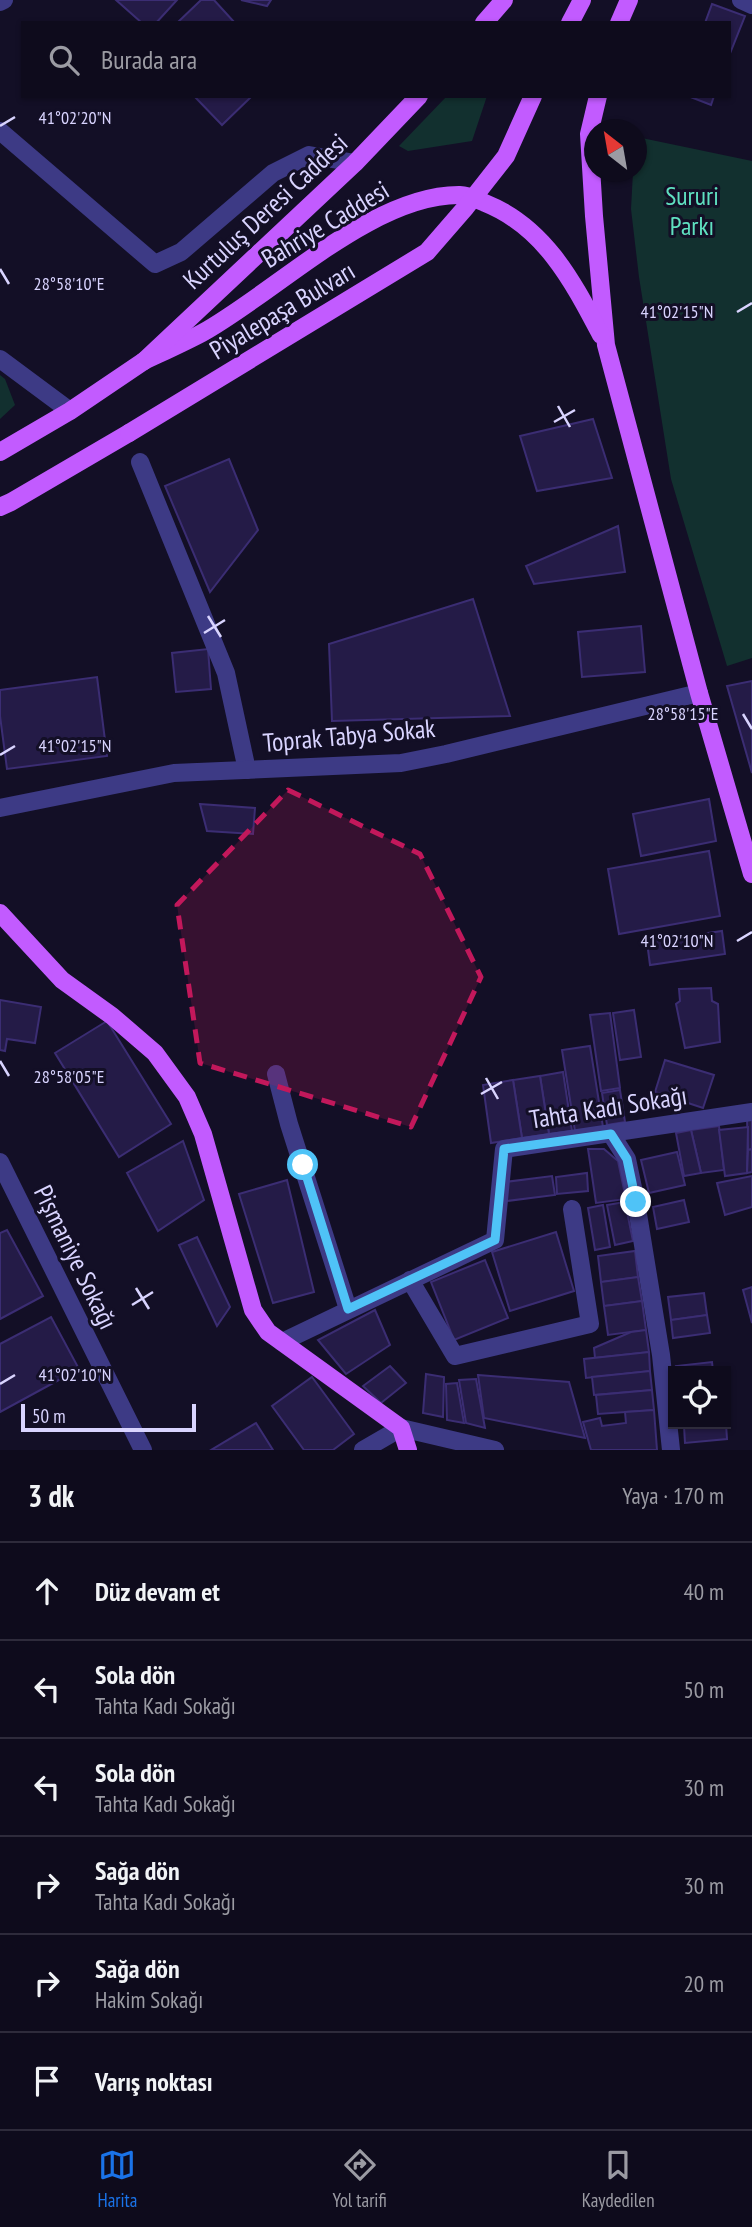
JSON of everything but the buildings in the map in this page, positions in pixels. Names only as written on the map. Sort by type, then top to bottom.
[{"type":"main road","points":[[486,21],[504,0]]},
{"type":"main road","points":[[571,21],[582,0]]},
{"type":"main road","points":[[620,21],[629,0]]},
{"type":"main road","name":"Kurtuluş Deresi Caddesi","points":[[144,361],[355,163],[417,98]]},
{"type":"main road","name":"Piyalepaşa Bulvarı","points":[[0,507],[129,433],[428,252],[506,156],[532,98]]},
{"type":"main road","name":"Bahriye Caddesi","points":[[598,98],[589,134],[606,345],[699,693],[752,874]]},
{"type":"main road","name":"Bahriye Caddesi","points":[[144,361],[202,333],[358,229],[414,202],[463,194],[506,212],[545,246],[570,276],[606,345]]},
{"type":"main road","points":[[0,452],[71,411],[144,361]]},
{"type":"main road","points":[[4,923],[62,980],[113,1016],[155,1053],[187,1097],[203,1134],[253,1310],[268,1332],[401,1428],[408,1450]]},
{"type":"street","points":[[741,0],[752,5]]},
{"type":"street","points":[[0,131],[155,264],[181,252],[273,173],[309,155],[355,163]]},
{"type":"street","points":[[0,359],[71,411]]},
{"type":"street","points":[[140,462],[226,673],[247,770]]},
{"type":"street","name":"Toprak Tabya Sokak","points":[[0,808],[174,773],[401,763],[699,693]]},
{"type":"street","points":[[276,1074],[289,1124],[348,1309]]},
{"type":"street","name":"Tahta Kadı Sokağı","points":[[282,1342],[495,1240],[504,1149],[752,1112]]},
{"type":"street","points":[[611,1134],[627,1159],[636,1202],[661,1355],[671,1450]]},
{"type":"street","name":"Pişmaniye Sokağı","points":[[0,1162],[143,1450]]},
{"type":"street","points":[[410,1280],[455,1356],[590,1324],[572,1209]]},
{"type":"street","points":[[363,1450],[401,1428],[495,1450]]},
{"type":"highlighted area","points":[[288,790],[420,854],[481,977],[411,1127],[200,1063],[177,905]]},
{"type":"green space","points":[[445,98],[486,98],[472,141],[408,151],[399,146]]},
{"type":"green space","name":"Sururi Parkı","points":[[647,139],[752,161],[752,658],[727,666],[671,479],[631,209],[632,182],[647,182]]},
{"type":"green space","points":[[0,375],[5,379],[15,405],[0,419]]},
{"type":"route","points":[[303,1165],[348,1309],[495,1240],[504,1149],[611,1134],[627,1159],[636,1202]]}]
